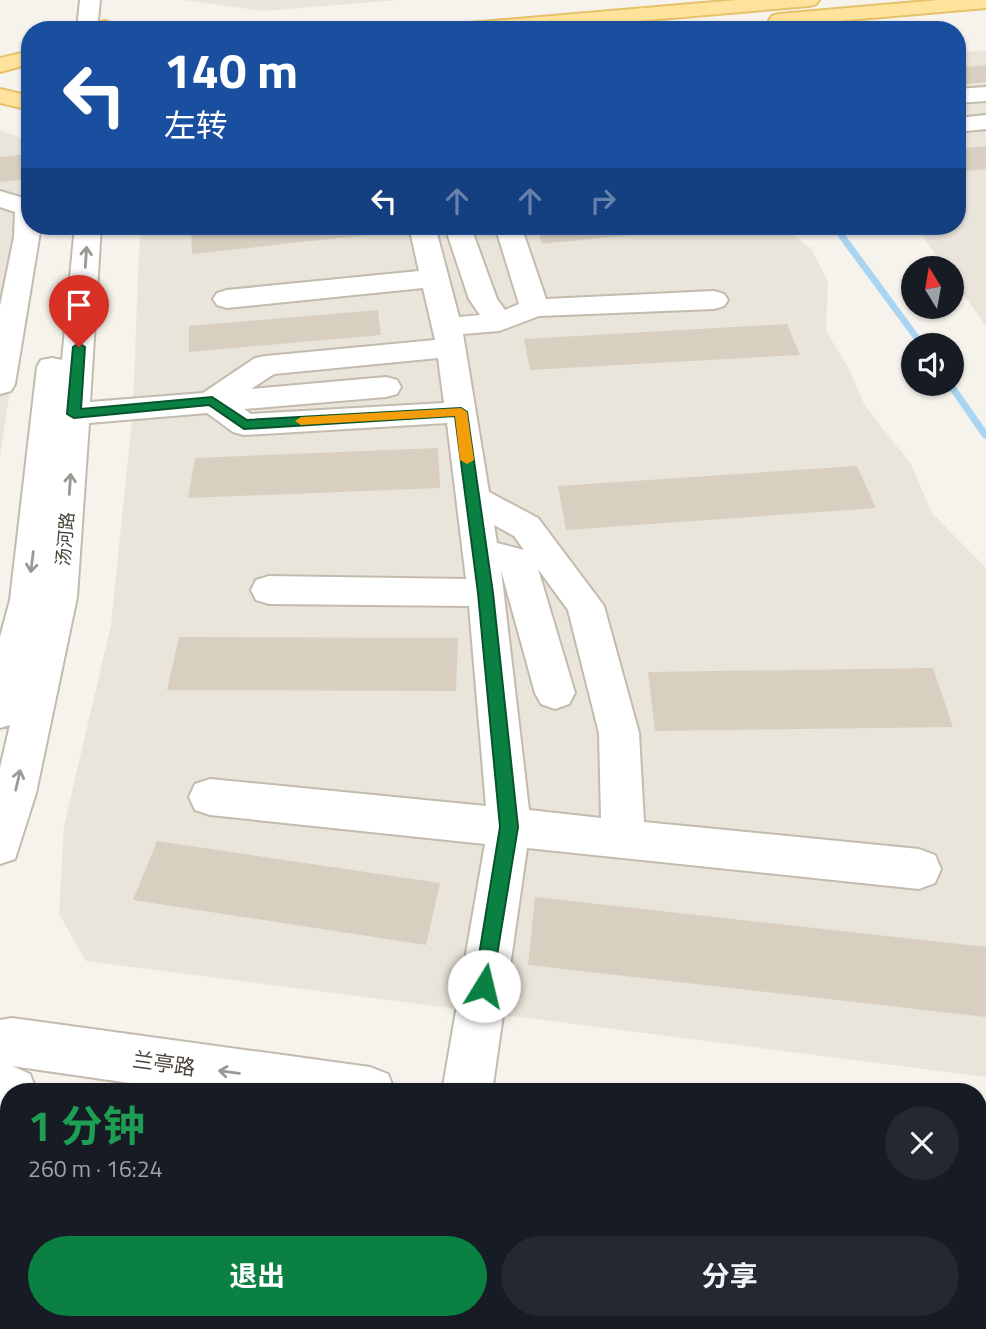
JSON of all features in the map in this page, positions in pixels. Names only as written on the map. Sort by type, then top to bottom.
[{"type":"main road","points":[[552,21],[742,3],[809,0]]},
{"type":"main road","points":[[774,21],[986,2]]},
{"type":"main road","points":[[0,67],[21,60]]},
{"type":"main road","points":[[0,67],[21,67]]},
{"type":"main road","points":[[0,89],[21,87]]},
{"type":"main road","points":[[0,96],[21,101]]},
{"type":"street","points":[[90,0],[95,21]]},
{"type":"street","points":[[100,21],[107,0]]},
{"type":"street","points":[[966,95],[986,94]]},
{"type":"street","points":[[966,124],[986,122]]},
{"type":"street","points":[[0,198],[21,206]]},
{"type":"street","points":[[0,384],[9,286],[27,235]]},
{"type":"street","name":"汤河路","points":[[0,712],[28,600],[65,235]]},
{"type":"street","name":"汤河路","points":[[0,845],[15,793],[59,597],[87,235]]},
{"type":"street","points":[[424,235],[449,338],[461,412],[485,593],[509,827],[468,1083]]},
{"type":"street","points":[[511,235],[535,308]]},
{"type":"street","points":[[461,236],[483,299],[499,322]]},
{"type":"street","points":[[227,299],[435,278]]},
{"type":"street","points":[[212,401],[266,365],[449,338],[535,308],[714,300]]},
{"type":"street","points":[[74,414],[386,387]]},
{"type":"street","points":[[212,401],[244,425],[461,412]]},
{"type":"street","points":[[472,498],[526,527],[586,606],[619,733],[624,838]]},
{"type":"street","points":[[480,552],[518,561],[555,693]]},
{"type":"street","points":[[269,590],[485,593]]},
{"type":"street","points":[[210,797],[919,869]]},
{"type":"street","name":"兰亭路","points":[[0,1045],[12,1042],[306,1083]]},
{"type":"shaded area","points":[[183,0],[399,0],[263,11]]},
{"type":"shaded area","points":[[986,50],[986,326],[964,295],[964,256],[936,256],[921,235],[966,235],[966,52]]},
{"type":"shaded area","points":[[0,130],[21,138],[21,235],[33,235],[0,457]]},
{"type":"shaded area","points":[[140,235],[794,235],[812,250],[828,282],[826,331],[849,369],[865,406],[911,464],[932,513],[986,568],[986,1077],[86,961],[59,914],[64,826],[111,625],[133,409]]},
{"type":"building","points":[[986,65],[986,82],[966,84],[966,67]]},
{"type":"building","points":[[986,146],[986,169],[966,171],[966,148]]},
{"type":"building","points":[[21,155],[21,180],[0,182],[0,157]]},
{"type":"building","points":[[191,235],[366,235],[192,254]]},
{"type":"building","points":[[539,235],[630,235],[542,244]]},
{"type":"building","points":[[378,310],[381,335],[189,352],[189,326]]},
{"type":"building","points":[[787,324],[800,355],[530,370],[524,339]]},
{"type":"building","points":[[438,448],[440,488],[188,498],[195,458]]},
{"type":"building","points":[[857,466],[876,508],[566,530],[558,486]]},
{"type":"building","points":[[179,637],[458,638],[456,691],[167,690]]},
{"type":"building","points":[[933,668],[953,727],[655,731],[648,672]]},
{"type":"building","points":[[157,841],[440,883],[426,945],[133,900]]},
{"type":"building","points":[[535,897],[986,947],[986,1017],[528,965]]},
{"type":"waterway","points":[[842,235],[913,333]]},
{"type":"waterway","points":[[958,396],[986,436]]},
{"type":"slow traffic","points":[[301,421],[461,412],[467,460]]},
{"type":"route","points":[[79,347],[74,414],[212,401],[244,425],[461,412],[485,593],[509,827],[484,986]]}]
